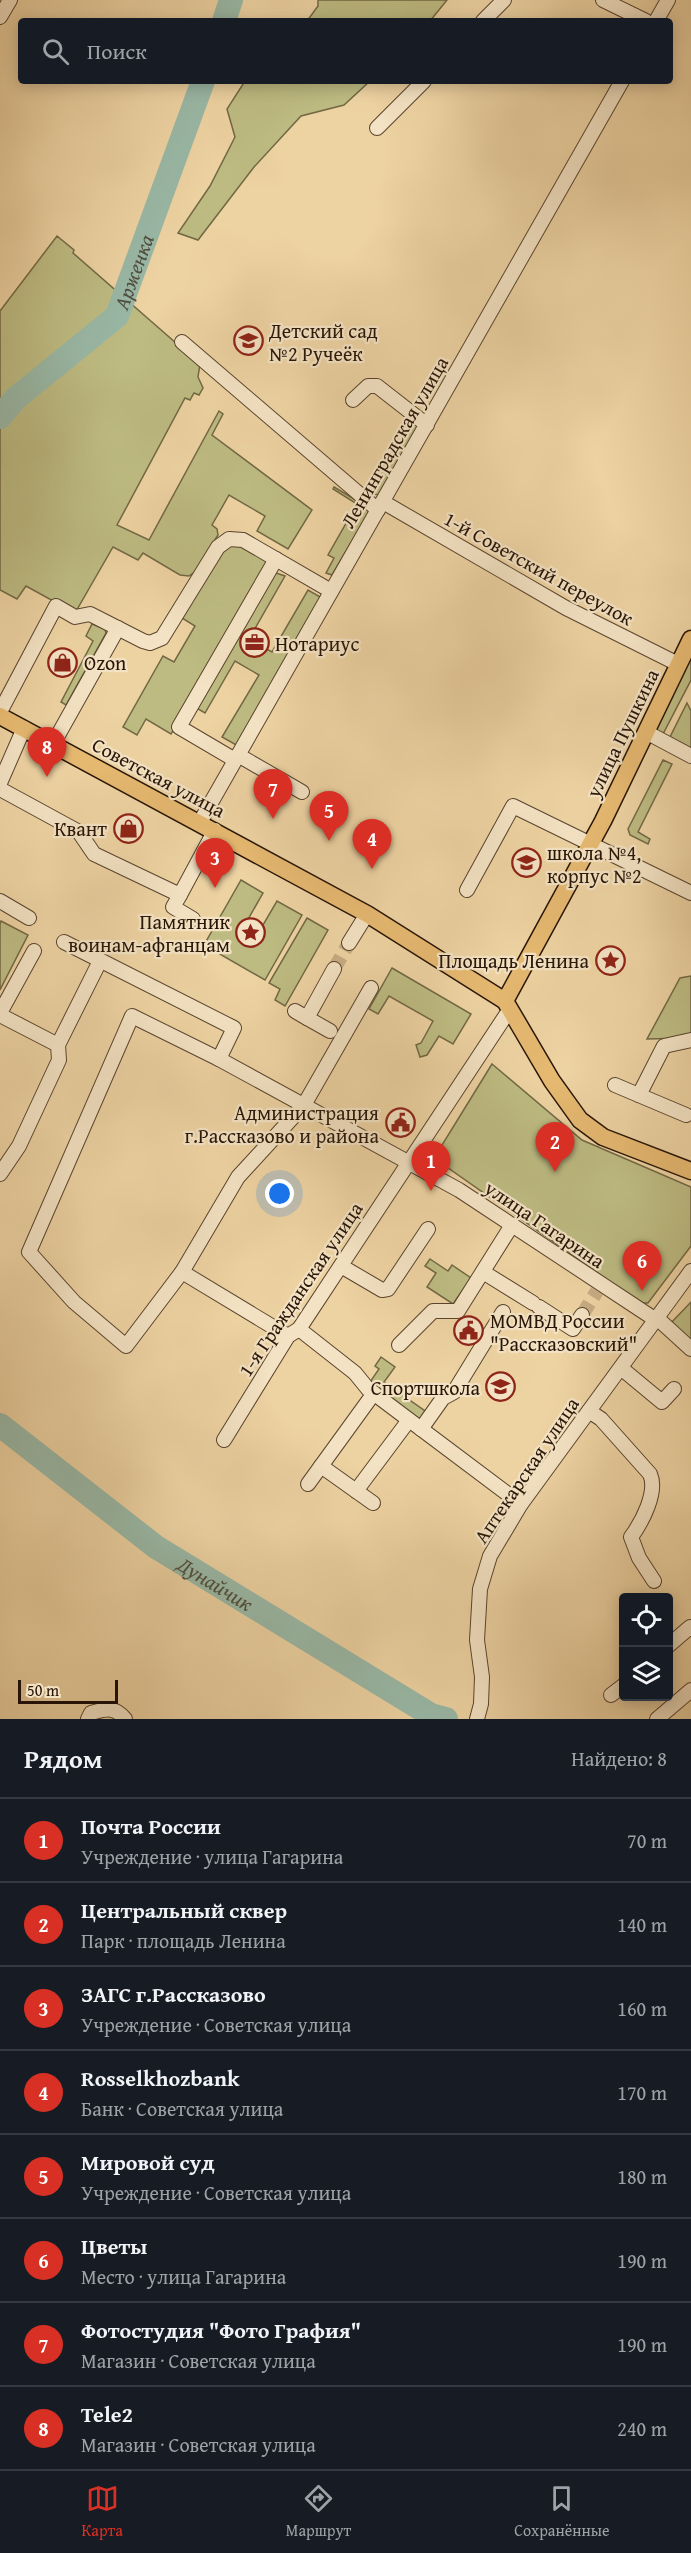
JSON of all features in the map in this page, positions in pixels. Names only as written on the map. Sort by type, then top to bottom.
[{"type":"main road","name":"улица Пушкина","points":[[590,845],[691,639]]},
{"type":"main road","name":"Советская улица","points":[[0,714],[367,914],[483,987]]},
{"type":"main road","points":[[590,845],[507,1005],[571,1110],[586,1126],[603,1137],[691,1171]]},
{"type":"main road","name":"Советская улица","points":[[440,959],[507,1005]]},
{"type":"street","points":[[0,17],[10,0]]},
{"type":"street","points":[[486,18],[504,0]]},
{"type":"street","points":[[603,0],[640,18]]},
{"type":"street","points":[[658,18],[668,0]]},
{"type":"street","points":[[377,128],[421,84]]},
{"type":"street","name":"Ленинградская улица","points":[[180,895],[237,757],[620,84]]},
{"type":"street","name":"1-й Советский переулок","points":[[182,342],[380,506],[566,608],[678,664]]},
{"type":"street","points":[[353,400],[368,386],[377,386],[426,425]]},
{"type":"street","points":[[0,714],[56,606],[75,616],[90,614],[150,643],[162,638],[218,547],[229,539],[243,540],[331,591]]},
{"type":"street","points":[[276,559],[179,727],[302,792]]},
{"type":"street","points":[[53,744],[118,628]]},
{"type":"street","points":[[0,783],[24,728]]},
{"type":"street","points":[[646,732],[691,756]]},
{"type":"street","points":[[0,789],[79,832],[94,854],[180,895],[173,907],[193,919]]},
{"type":"street","points":[[467,890],[513,806],[691,893]]},
{"type":"street","points":[[0,901],[29,918]]},
{"type":"street","points":[[349,944],[367,914]]},
{"type":"street","points":[[64,942],[234,1028],[219,1059]]},
{"type":"street","points":[[34,951],[0,1014],[58,1045]]},
{"type":"street","points":[[0,1174],[19,1146],[58,1060],[58,1045],[100,961]]},
{"type":"street","points":[[330,1031],[301,1015],[334,969]]},
{"type":"street","points":[[372,988],[304,1105],[238,1177],[182,1272],[293,1332],[355,1373],[374,1394],[521,1504]]},
{"type":"street","name":"1-я Гражданская улица","points":[[224,1440],[293,1332],[411,1162],[507,1005]]},
{"type":"street","name":"улица Гагарина","points":[[182,1272],[126,1346],[74,1302],[29,1252],[132,1016],[219,1059],[411,1162],[512,1225],[599,1288],[656,1319],[691,1349]]},
{"type":"street","points":[[639,1095],[664,1046],[691,1040]]},
{"type":"street","points":[[615,1085],[686,1115]]},
{"type":"street","points":[[399,1345],[433,1311],[458,1311],[512,1225]]},
{"type":"street","points":[[341,1266],[382,1290],[388,1290],[428,1229]]},
{"type":"street","points":[[483,1272],[573,1329],[582,1315]]},
{"type":"street","name":"Аптекарская улица","points":[[477,1719],[481,1704],[482,1677],[477,1640],[480,1589],[490,1556],[521,1504],[690,1275]]},
{"type":"street","points":[[422,1429],[443,1398],[454,1392],[503,1312]]},
{"type":"street","points":[[621,1368],[662,1402],[674,1389]]},
{"type":"street","points":[[308,1484],[374,1394]]},
{"type":"street","points":[[589,1411],[601,1419],[653,1480],[644,1519],[631,1537],[639,1558],[654,1581]]},
{"type":"street","points":[[356,1491],[409,1420]]},
{"type":"street","points":[[321,1466],[373,1503]]},
{"type":"street","points":[[673,1642],[690,1627],[691,1629]]},
{"type":"street","points":[[611,1695],[619,1689]]},
{"type":"street","points":[[657,1719],[691,1690]]},
{"type":"street","points":[[88,1719],[92,1713],[108,1709],[119,1711],[125,1719]]},
{"type":"shaded area","points":[[318,0],[447,0],[432,18],[309,18],[318,6]]},
{"type":"shaded area","points":[[243,84],[367,84],[344,105],[301,116],[254,167],[198,240],[178,233],[210,186],[235,137],[227,109]]},
{"type":"shaded area","points":[[57,236],[74,250],[73,253],[200,364],[198,377],[203,388],[199,395],[194,393],[190,400],[185,398],[117,525],[149,540],[219,411],[223,414],[212,435],[312,510],[288,549],[257,531],[265,516],[229,495],[212,525],[217,529],[218,535],[196,571],[189,576],[180,575],[143,553],[138,560],[113,547],[75,613],[26,586],[17,599],[0,590],[0,311]]},
{"type":"shaded area","points":[[414,421],[420,424],[380,495],[365,493]]},
{"type":"shaded area","points":[[334,487],[371,509],[332,575],[326,573],[334,558],[328,555],[357,504],[333,489]]},
{"type":"shaded area","points":[[236,544],[270,561],[171,734],[146,719],[137,735],[123,727],[163,656],[174,662],[195,626],[182,618],[224,547]]},
{"type":"shaded area","points":[[273,572],[285,576],[249,639],[272,652],[308,590],[322,598],[238,746],[222,737],[259,675],[235,661],[205,713],[193,706]]},
{"type":"shaded area","points":[[92,624],[105,629],[106,633],[66,705],[61,702],[93,641],[86,636]]},
{"type":"shaded area","points":[[691,657],[691,680],[663,734],[654,730]]},
{"type":"shaded area","points":[[687,703],[691,711],[691,748],[670,737]]},
{"type":"shaded area","points":[[663,760],[672,764],[638,832],[650,839],[648,844],[630,835],[628,829]]},
{"type":"shaded area","points":[[241,880],[263,893],[242,930],[256,937],[277,901],[302,915],[265,980],[204,945]]},
{"type":"shaded area","points":[[307,918],[328,930],[285,1006],[275,1000],[280,989],[269,983]]},
{"type":"shaded area","points":[[1,921],[28,935],[0,990],[0,924]]},
{"type":"shaded area","points":[[392,968],[471,1014],[453,1044],[439,1036],[427,1055],[420,1057],[416,1045],[421,1043],[433,1021],[389,996],[378,1014],[369,1009]]},
{"type":"shaded area","points":[[691,976],[691,1038],[647,1039],[680,978]]},
{"type":"shaded area","points":[[492,1064],[582,1140],[691,1187],[691,1246],[648,1303],[632,1297],[434,1158]]},
{"type":"shaded area","points":[[430,1259],[448,1271],[452,1265],[471,1278],[453,1304],[427,1287],[436,1273],[425,1266]]},
{"type":"shaded area","points":[[691,1302],[691,1344],[670,1324]]},
{"type":"shaded area","points":[[381,1357],[395,1367],[384,1382],[428,1413],[420,1424],[370,1382],[379,1369],[375,1366]]},
{"type":"waterway","name":"Арженка","points":[[225,18],[231,0]]},
{"type":"waterway","name":"Арженка","points":[[0,417],[15,399],[117,316],[202,84]]},
{"type":"waterway","name":"Дунайчик","points":[[0,1425],[156,1547],[431,1715],[446,1719]]},
{"type":"tunnel","points":[[334,969],[349,943]]},
{"type":"tunnel","points":[[582,1315],[597,1291]]},
{"type":"place","name":"Детский сад №2 Ручеёк","points":[[248,341]]},
{"type":"place","name":"Нотариус","points":[[254,643]]},
{"type":"place","name":"Ozon","points":[[63,662]]},
{"type":"place","name":"Tele2","points":[[47,777]]},
{"type":"place","name":"Фотостудия \"Фото Графия\"","points":[[273,819]]},
{"type":"place","name":"Квант","points":[[128,828]]},
{"type":"place","name":"Мировой суд","points":[[329,841]]},
{"type":"place","name":"школа №4, корпус №2","points":[[526,863]]},
{"type":"place","name":"Rosselkhozbank","points":[[372,869]]},
{"type":"place","name":"ЗАГС г.Рассказово","points":[[215,888]]},
{"type":"place","name":"Памятник воинам-афганцам","points":[[251,932]]},
{"type":"place","name":"Площадь Ленина","points":[[610,960]]},
{"type":"place","name":"Администрация г.Рассказово и района","points":[[400,1123]]},
{"type":"place","name":"Центральный сквер","points":[[555,1172]]},
{"type":"place","name":"Почта России","points":[[431,1191]]},
{"type":"place","name":"Цветы","points":[[642,1291]]},
{"type":"place","name":"МОМВД России \"Рассказовский\"","points":[[469,1331]]},
{"type":"place","name":"Спортшкола","points":[[501,1387]]}]
